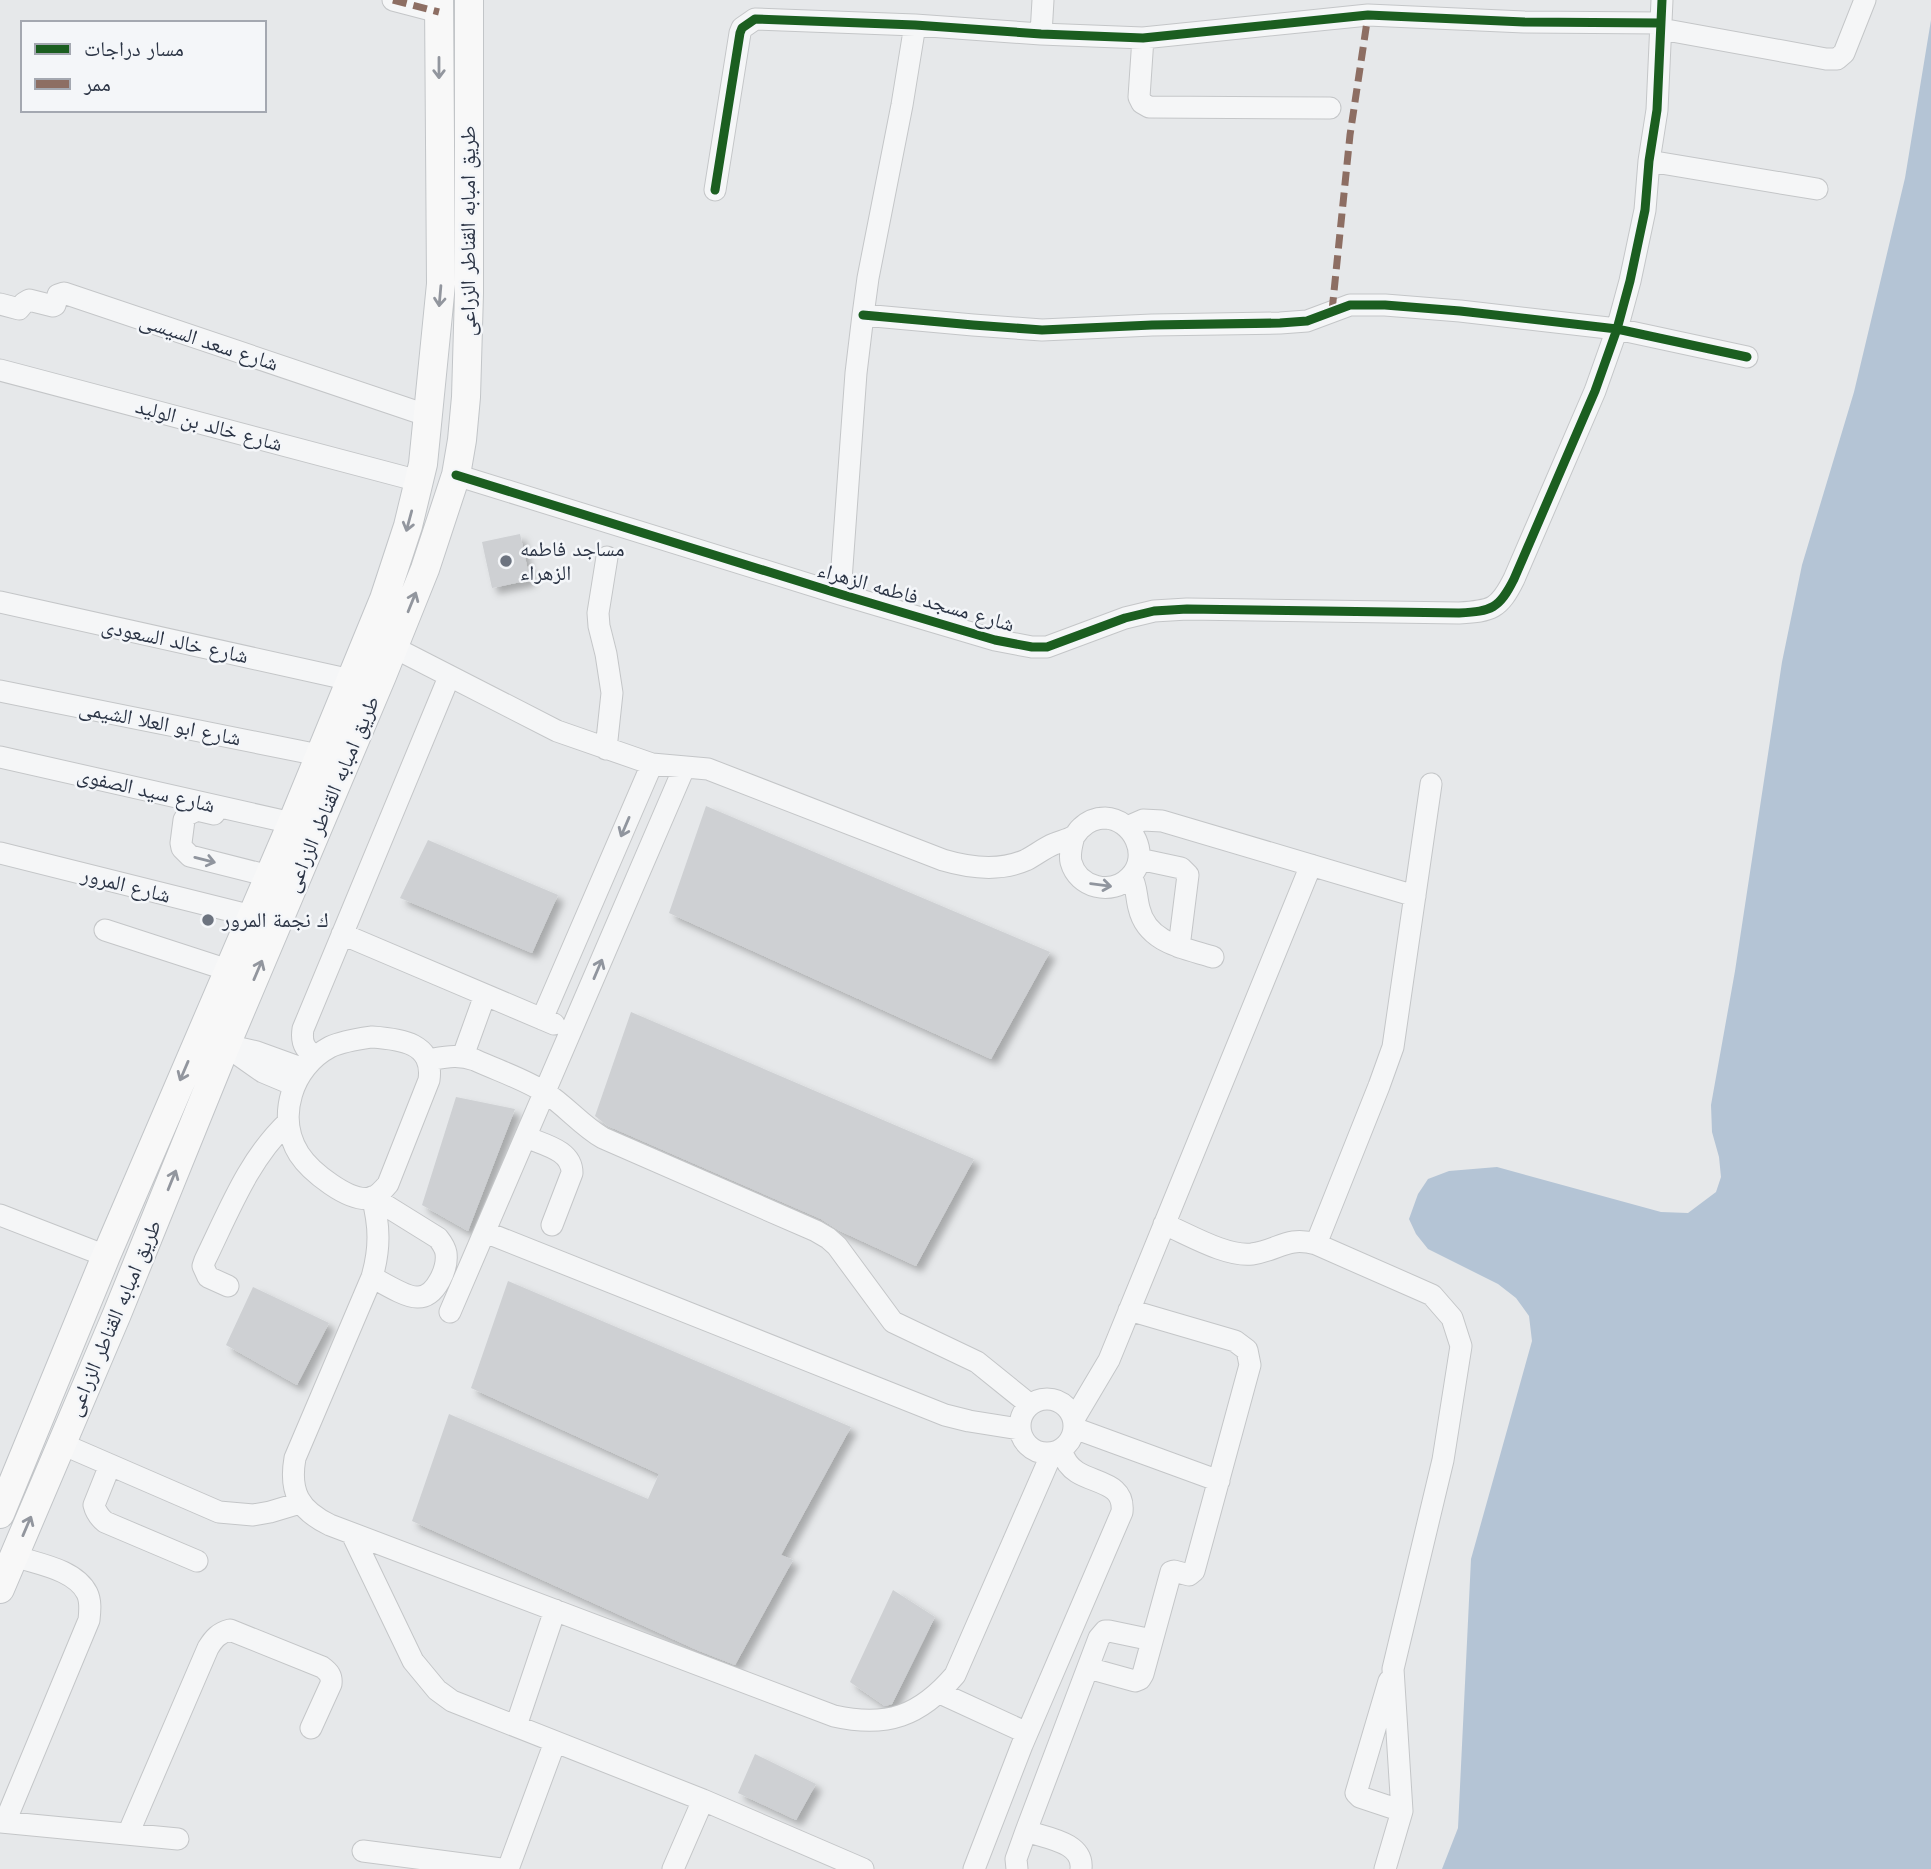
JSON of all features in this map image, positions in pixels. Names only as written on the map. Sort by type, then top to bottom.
[{"type":"main road","name":"طريق امبابه القناطر الزراعى","points":[[0,1588],[425,569],[456,475],[463,440],[469,293],[469,0]]},
{"type":"main road","name":"طريق امبابه القناطر الزراعى","points":[[0,1514],[199,1036],[290,828],[384,599],[408,526],[423,464],[441,284],[439,6]]},
{"type":"main road","points":[[199,1036],[226,1045]]},
{"type":"street","points":[[393,0],[439,6]]},
{"type":"street","points":[[1041,34],[1043,0]]},
{"type":"street","points":[[1617,329],[1645,210],[1657,110],[1662,0]]},
{"type":"street","points":[[715,190],[740,33],[755,19],[1143,38],[1368,15],[1661,26],[1826,60],[1837,59],[1844,52],[1864,0]]},
{"type":"street","points":[[840,594],[856,373],[863,315],[915,25]]},
{"type":"street","points":[[1143,38],[1139,97],[1142,103],[1149,107],[1330,108]]},
{"type":"street","points":[[1650,161],[1816,189]]},
{"type":"street","name":"شارع سعد السيسى","points":[[0,304],[19,309],[29,300],[53,306],[58,295],[64,293],[429,415]]},
{"type":"street","points":[[863,315],[1042,330],[1280,323],[1307,321],[1350,305],[1385,305],[1617,329],[1747,357]]},
{"type":"street","name":"شارع مسجد فاطمه الزهراء","points":[[456,475],[840,594],[995,640],[1032,647],[1047,647],[1125,618],[1154,611],[1476,612],[1500,603],[1514,579],[1581,427],[1617,329]]},
{"type":"street","name":"شارع خالد بن الوليد","points":[[0,370],[419,481]]},
{"type":"street","points":[[606,749],[612,693],[606,654],[598,626],[598,613],[607,557]]},
{"type":"street","name":"شارع خالد السعودى","points":[[0,602],[351,680]]},
{"type":"street","points":[[393,647],[545,726],[652,764],[708,769],[963,866],[1005,866],[1026,860],[1052,844],[1074,836]]},
{"type":"street","points":[[372,1277],[412,1297],[428,1295],[434,1289],[446,1261],[443,1245],[438,1238],[372,1198],[350,1195],[314,1171],[300,1155],[292,1139],[288,1122],[289,1103],[305,1070],[309,1052],[302,1037],[303,1028],[449,677]]},
{"type":"street","name":"شارع ابو العلا الشيمى","points":[[0,691],[319,755]]},
{"type":"street","name":"شارع سيد الصفوى","points":[[0,757],[290,828]]},
{"type":"street","points":[[542,1019],[652,764]]},
{"type":"street","points":[[450,1312],[684,768]]},
{"type":"street","points":[[1316,1244],[1393,1047],[1431,784]]},
{"type":"street","points":[[269,876],[190,856],[181,844],[184,820],[187,815],[197,810],[290,828]]},
{"type":"street","points":[[1135,867],[1122,884],[1109,888],[1096,887],[1085,882],[1076,873],[1071,861],[1070,848],[1074,836],[1082,826],[1104,818],[1116,820],[1127,827],[1135,835],[1139,847],[1135,882],[1139,910],[1144,922],[1164,942],[1213,957]]},
{"type":"street","points":[[1127,827],[1143,820],[1161,821],[1415,895]]},
{"type":"street","name":"شارع المرور","points":[[0,853],[252,916]]},
{"type":"street","points":[[1074,1423],[1109,1360],[1311,865]]},
{"type":"street","points":[[1135,867],[1181,868],[1188,875],[1179,947]]},
{"type":"street","points":[[105,930],[228,970]]},
{"type":"street","points":[[342,934],[572,1032]]},
{"type":"street","points":[[463,1056],[485,995]]},
{"type":"street","points":[[305,1070],[332,1046],[372,1037],[394,1038],[416,1046],[428,1060],[429,1080],[388,1184],[372,1198]]},
{"type":"street","points":[[226,1045],[257,1052],[305,1070]]},
{"type":"street","points":[[428,1060],[463,1056],[527,1083],[563,1105],[603,1138],[816,1231],[836,1246],[893,1322],[978,1362],[1029,1404]]},
{"type":"street","points":[[228,1286],[208,1277],[203,1266],[205,1260],[250,1169],[264,1148],[288,1122]]},
{"type":"street","points":[[526,1137],[563,1153],[572,1165],[572,1173],[552,1225]]},
{"type":"street","points":[[372,1198],[378,1217],[377,1258],[372,1277],[295,1458],[292,1473],[294,1489],[300,1503],[313,1517],[352,1534],[834,1716],[856,1721],[879,1721],[901,1716],[940,1693],[955,1675],[1057,1451]]},
{"type":"street","points":[[0,1215],[106,1256]]},
{"type":"street","points":[[1164,1224],[1223,1250],[1238,1253],[1250,1254],[1294,1241],[1316,1244],[1432,1296],[1452,1318],[1461,1346],[1442,1467],[1392,1669],[1356,1791],[1360,1797],[1402,1811]]},
{"type":"street","points":[[485,1232],[945,1415],[969,1422],[1019,1429]]},
{"type":"street","points":[[1088,1668],[1135,1681],[1143,1674],[1171,1572],[1189,1575],[1194,1570],[1250,1365],[1247,1350],[1236,1341],[1129,1310]]},
{"type":"street","points":[[1046,1398],[1055,1399],[1070,1410],[1074,1423],[1073,1436],[1068,1444],[1057,1451],[1043,1453],[1027,1445],[1019,1429],[1023,1411],[1029,1404],[1046,1398]]},
{"type":"street","points":[[1074,1423],[1219,1481]]},
{"type":"street","points":[[62,1444],[219,1511],[253,1514],[300,1503]]},
{"type":"street","points":[[974,1869],[1024,1739],[1122,1513],[1121,1497],[1116,1491],[1077,1472],[1057,1451]]},
{"type":"street","points":[[110,1465],[94,1505],[99,1518],[197,1561]]},
{"type":"street","points":[[352,1534],[413,1661],[437,1690],[452,1701],[703,1800],[863,1869]]},
{"type":"street","points":[[14,1556],[63,1572],[78,1581],[87,1593],[91,1607],[89,1620],[3,1822],[178,1839]]},
{"type":"street","points":[[516,1726],[555,1610]]},
{"type":"street","points":[[128,1834],[208,1648],[221,1633],[230,1630],[329,1672],[331,1684],[311,1728]]},
{"type":"street","points":[[1017,1869],[1016,1858],[1099,1638],[1105,1631],[1152,1640]]},
{"type":"street","points":[[1385,1869],[1402,1811],[1392,1669]]},
{"type":"street","points":[[940,1693],[1054,1758]]},
{"type":"street","points":[[508,1869],[555,1742]]},
{"type":"street","points":[[1008,1780],[1040,1793]]},
{"type":"street","points":[[673,1869],[703,1800]]},
{"type":"street","points":[[1026,1831],[1074,1849],[1082,1860],[1081,1869]]},
{"type":"street","points":[[363,1851],[501,1869]]},
{"type":"water","points":[[1931,20],[1931,1869],[1442,1869],[1458,1828],[1471,1559],[1532,1341],[1529,1316],[1516,1298],[1498,1284],[1428,1249],[1416,1234],[1409,1219],[1418,1194],[1428,1179],[1449,1171],[1497,1167],[1661,1212],[1688,1213],[1716,1192],[1721,1177],[1712,1132],[1711,1105],[1735,971],[1782,662],[1802,565],[1854,392],[1905,178]]},
{"type":"building","name":"مساجد فاطمه الزهراء","points":[[520,534],[530,580],[492,588],[482,542]]},
{"type":"building","points":[[706,806],[1050,952],[991,1059],[669,913]]},
{"type":"building","points":[[428,840],[558,895],[532,953],[400,898]]},
{"type":"building","points":[[631,1012],[974,1159],[916,1266],[840,1231],[821,1219],[608,1126],[595,1116]]},
{"type":"building","points":[[456,1097],[515,1109],[468,1231],[422,1205]]},
{"type":"building","points":[[508,1281],[851,1427],[781,1555],[793,1560],[735,1665],[412,1521],[449,1414],[648,1499],[659,1474],[471,1388]]},
{"type":"building","points":[[253,1287],[329,1323],[297,1385],[226,1345]]},
{"type":"building","points":[[893,1590],[935,1617],[892,1704],[885,1706],[850,1682]]},
{"type":"building","points":[[755,1754],[816,1784],[796,1820],[738,1793]]},
{"type":"marked path","points":[[393,0],[439,12]]},
{"type":"marked path","points":[[1332,311],[1350,135],[1368,15]]},
{"type":"cycle path","points":[[456,475],[840,594],[995,640],[1032,647],[1047,647],[1125,618],[1154,611],[1187,609],[1459,613],[1487,609],[1504,597],[1514,579],[1595,391],[1617,329],[1645,210],[1657,110],[1662,0]]},
{"type":"cycle path","points":[[715,190],[740,33],[742,28],[755,19],[1143,38],[1368,15],[1524,22],[1661,23]]},
{"type":"cycle path","points":[[863,315],[1042,330],[1280,323],[1307,321],[1350,305],[1385,305],[1617,329],[1747,357]]},
{"type":"place","name":"مساجد فاطمه الزهراء","points":[[506,561]]},
{"type":"place","name":"ك نجمة المرور","points":[[208,920]]}]
